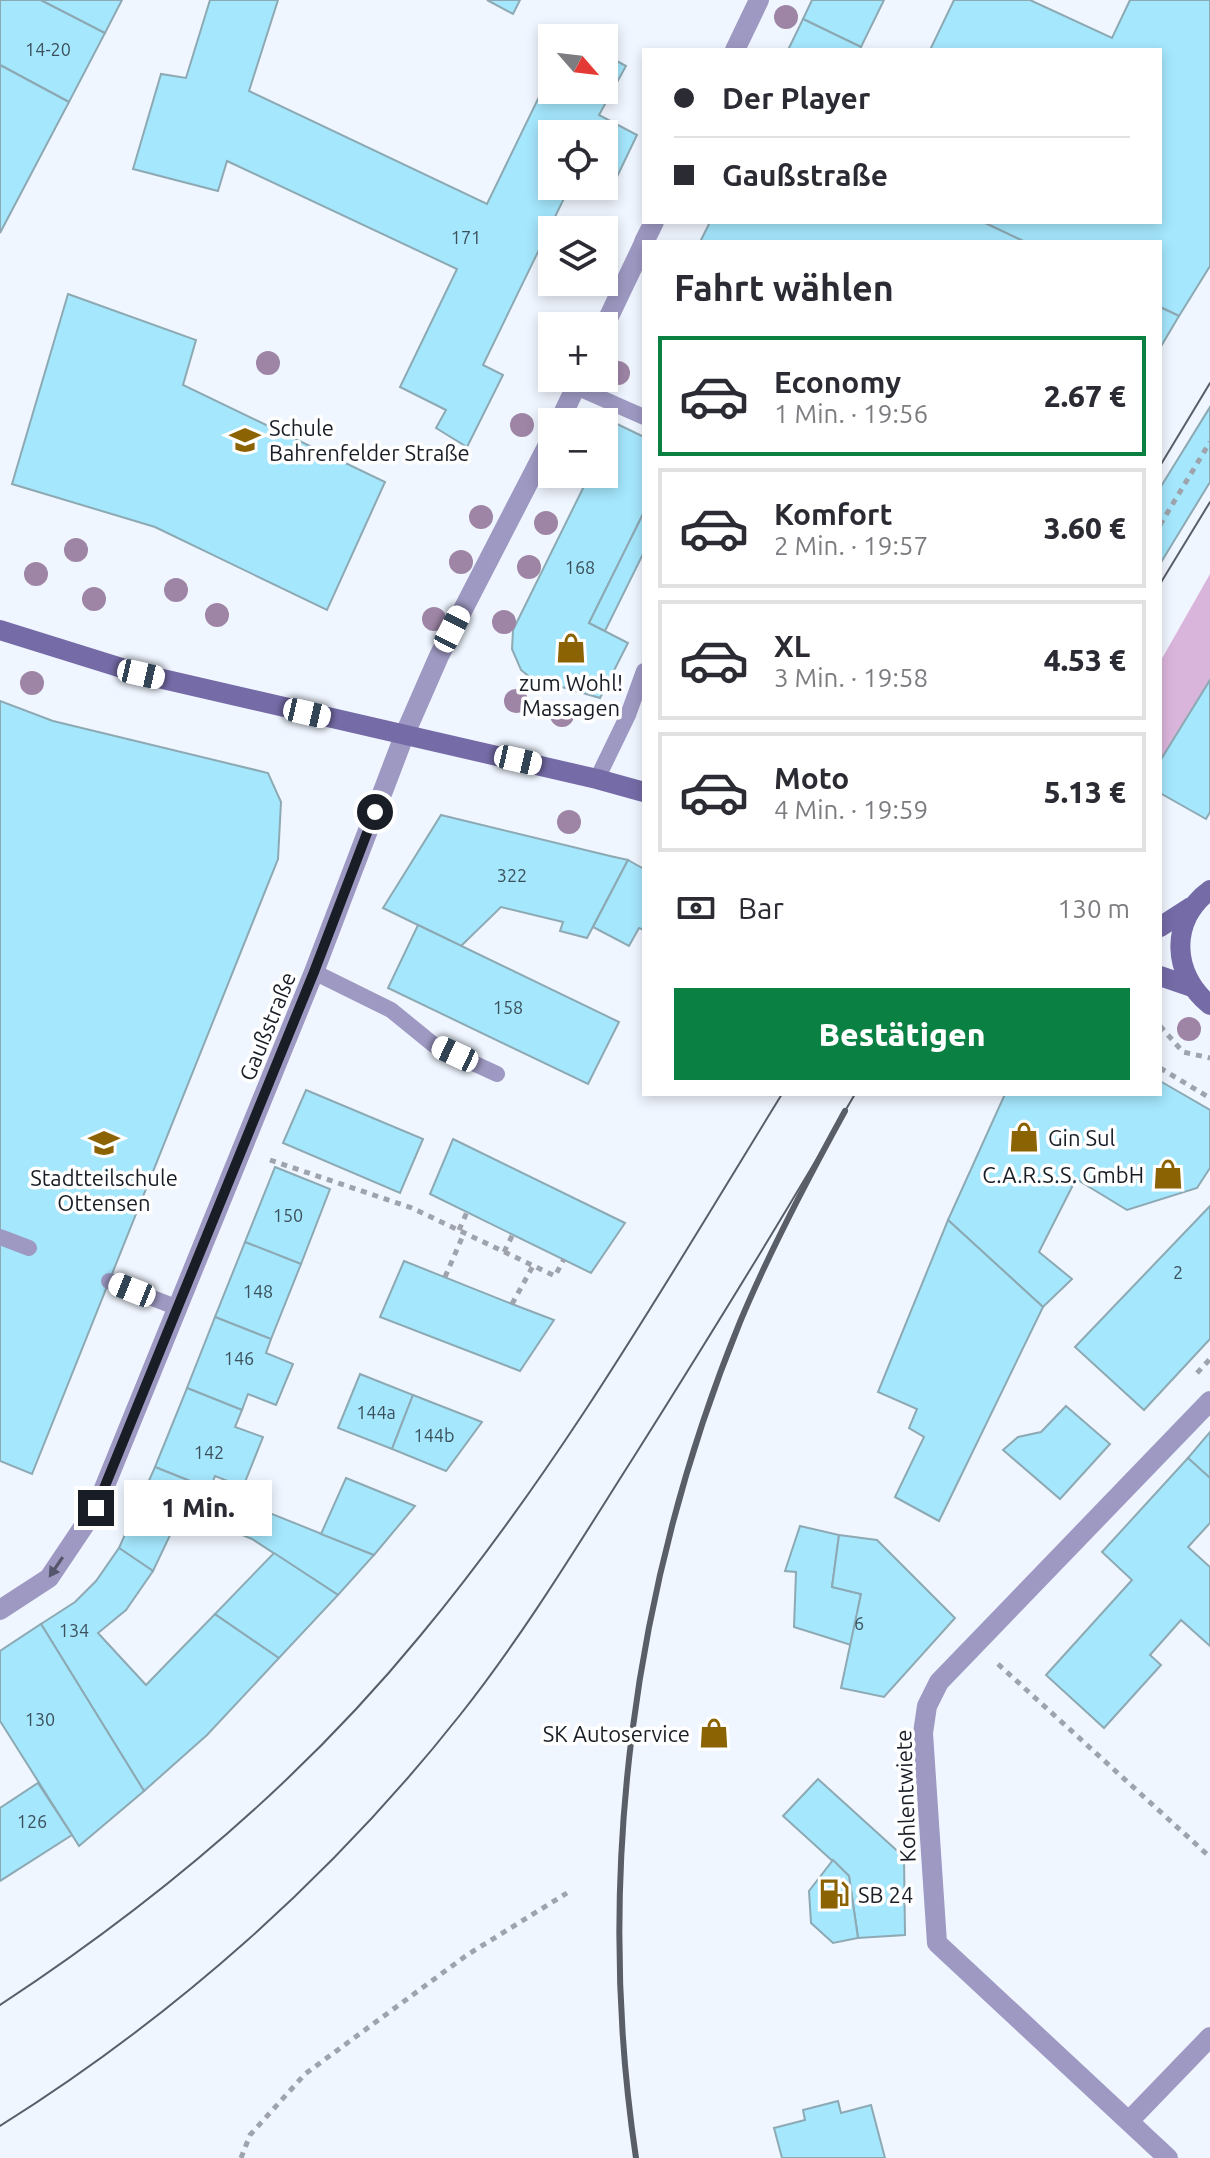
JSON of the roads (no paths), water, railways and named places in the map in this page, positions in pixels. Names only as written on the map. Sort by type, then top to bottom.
[{"type":"street","points":[[736,48],[759,0]]},
{"type":"street","points":[[611,312],[642,246]]},
{"type":"street","name":"Gaußstraße","points":[[0,1610],[49,1578],[96,1508],[314,972],[404,736],[439,656],[538,465]]},
{"type":"street","points":[[0,630],[141,674],[642,791]]},
{"type":"street","points":[[1162,926],[1195,905],[1210,890]]},
{"type":"street","points":[[1192,987],[1182,967],[1180,947],[1182,928],[1195,905]]},
{"type":"street","points":[[1162,976],[1192,987],[1210,1005]]},
{"type":"street","name":"Kohlentwiete","points":[[1168,2158],[937,1943],[923,1733],[927,1706],[939,1682],[1210,1401]]},
{"type":"street","points":[[1129,2121],[1210,2037]]},
{"type":"lane","points":[[597,392],[642,416]]},
{"type":"lane","points":[[597,779],[628,715],[642,676]]},
{"type":"lane","points":[[314,972],[391,1010],[434,1045],[497,1074]]},
{"type":"lane","points":[[0,1237],[29,1248]]},
{"type":"lane","points":[[109,1281],[178,1308]]},
{"type":"tram line","points":[[1162,463],[1210,383]]},
{"type":"tram line","points":[[1162,581],[1210,502]]},
{"type":"tram line","points":[[0,2005],[115,1924],[224,1836],[326,1740],[420,1636],[471,1572],[566,1440],[781,1096]]},
{"type":"tram line","points":[[0,2126],[128,2038],[248,1940],[359,1832],[411,1775],[484,1684],[551,1587],[719,1321],[854,1096]]},
{"type":"railway","points":[[636,2158],[624,2052],[619,1946],[622,1839],[632,1733],[649,1628],[673,1524],[703,1422],[740,1322],[790,1215],[845,1111]]},
{"type":"place","name":"Schule Bahrenfelder Straße","points":[[245,440]]},
{"type":"place","name":"zum Wohl! Massagen","points":[[571,648]]},
{"type":"place","name":"Gin Sul","points":[[1024,1137]]},
{"type":"place","name":"Stadtteilschule Ottensen","points":[[104,1143]]},
{"type":"place","name":"C.A.R.S.S. GmbH","points":[[1168,1174]]},
{"type":"place","name":"SK Autoservice","points":[[714,1733]]},
{"type":"place","name":"SB 24","points":[[834,1894]]}]
